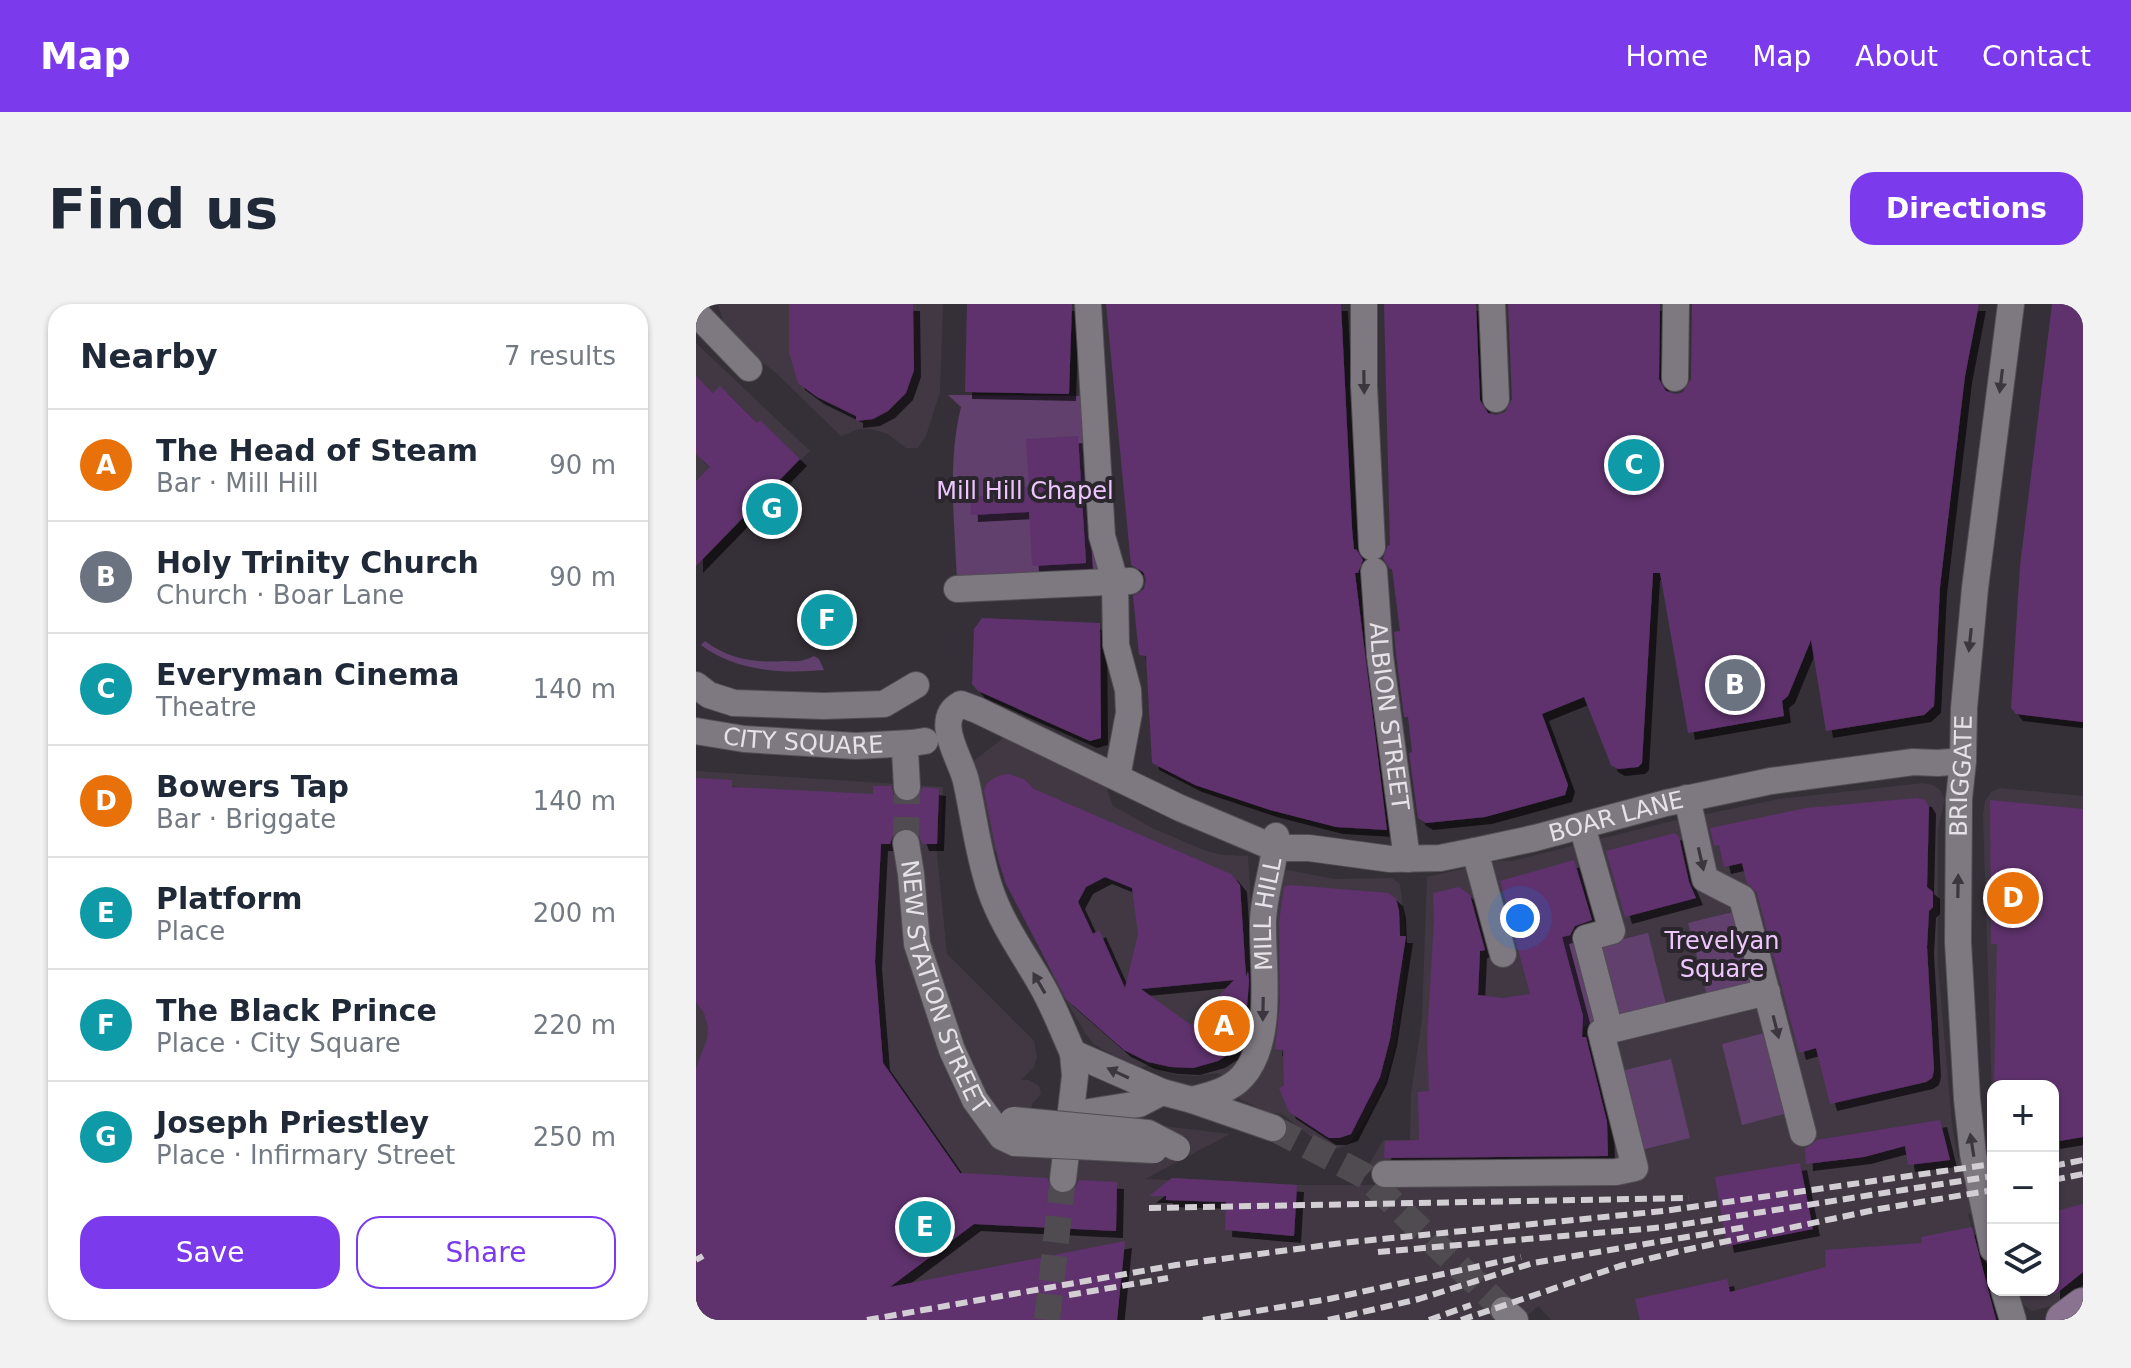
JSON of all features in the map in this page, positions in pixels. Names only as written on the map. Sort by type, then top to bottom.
[{"type":"street","points":[[1088,304],[1102,536],[1124,581],[1116,645],[1128,690],[1129,713],[1117,777]]},
{"type":"street","name":"ALBION STREET","points":[[1364,304],[1364,386],[1380,656],[1407,859]]},
{"type":"street","points":[[1492,304],[1496,399]]},
{"type":"street","points":[[1675,378],[1676,304]]},
{"type":"street","name":"BRIGGATE","points":[[1988,1224],[1973,1154],[1967,1099],[1958,942],[1959,799],[1975,588],[2011,304]]},
{"type":"street","points":[[696,313],[749,368]]},
{"type":"street","points":[[957,589],[1124,581]]},
{"type":"street","name":"CITY SQUARE","points":[[696,685],[709,695],[734,703],[824,706],[884,704],[916,685]]},
{"type":"street","name":"BOAR LANE","points":[[949,734],[952,710],[961,704],[1194,814],[1241,832],[1309,848],[1407,859],[1440,858],[1475,851],[1687,798],[1771,781],[1926,761],[1963,761]]},
{"type":"street","name":"CITY SQUARE","points":[[696,731],[744,739],[856,746],[912,743]]},
{"type":"street","points":[[907,787],[905,751],[912,743],[949,734],[966,778],[974,830],[990,890],[1013,942],[1042,987],[1073,1053],[1075,1076],[1063,1179]]},
{"type":"street","points":[[1687,798],[1705,879],[1742,898],[1803,1133]]},
{"type":"street","points":[[1582,826],[1612,931],[1586,938],[1610,1030]]},
{"type":"street","name":"MILL HILL","points":[[1192,1100],[1219,1093],[1230,1086],[1241,1078],[1255,1059],[1262,1032],[1264,900],[1276,842]]},
{"type":"street","name":"NEW STATION STREET","points":[[906,843],[917,944],[962,1075],[975,1100],[1007,1130],[1155,1150],[1177,1148]]},
{"type":"street","points":[[1475,851],[1503,954]]},
{"type":"street","points":[[1385,1174],[1581,1173],[1635,1168],[1601,1032],[1767,992]]},
{"type":"street","points":[[1073,1053],[1162,1092],[1273,1128]]},
{"type":"street","points":[[1070,1115],[1139,1104],[1162,1092]]},
{"type":"street","points":[[2006,1296],[2013,1320]]},
{"type":"street","points":[[2064,1320],[2083,1306]]},
{"type":"shaded area","points":[[718,304],[943,304],[940,392],[926,436],[918,448],[906,448],[888,434],[871,429],[859,429],[841,436],[725,328]]},
{"type":"shaded area","points":[[696,343],[810,451],[696,565]]},
{"type":"shaded area","points":[[1005,737],[1104,782],[1113,806],[1152,828],[1206,851],[1248,856],[1257,999],[1247,1055],[1224,1076],[1217,1073],[1178,1075],[1150,1064],[1137,1069],[1094,1044],[1086,1034],[1058,987],[998,855],[985,835],[972,762]]},
{"type":"shaded area","points":[[696,771],[943,787],[941,843],[936,844],[947,954],[1034,1041],[1037,1057],[1034,1067],[1021,1080],[1029,1080],[1039,1086],[1041,1094],[1031,1110],[1230,1134],[1145,1179],[1297,1185],[1391,1185],[1370,1163],[1383,1140],[1410,1140],[1411,1093],[1422,1020],[1427,877],[1498,861],[1512,861],[1668,822],[1779,799],[1923,783],[1940,790],[1945,799],[1938,828],[1938,966],[1952,1125],[1958,1159],[1987,1154],[1987,1210],[1968,1214],[1987,1296],[2001,1307],[2003,1320],[1551,1320],[1538,1306],[1526,1317],[1519,1309],[1491,1320],[696,1320]]},
{"type":"shaded area","points":[[2000,788],[2083,796],[2083,1282],[2055,1305],[2032,1311],[2021,1303],[2020,1296],[2059,1296],[2059,1080],[1991,1080],[1983,814],[1985,801],[1991,792]]},
{"type":"shaded area","points":[[1288,870],[1335,879],[1392,878],[1400,884],[1405,926],[1402,1001],[1393,1055],[1383,1087],[1367,1119],[1351,1141],[1338,1149],[1310,1136],[1282,1114],[1269,1113],[1231,1095],[1241,1086],[1269,926],[1282,873]]},
{"type":"green space","name":"Mill Hill Chapel","points":[[948,395],[1093,396],[1110,577],[957,583],[953,472],[961,407]]},
{"type":"green space","points":[[705,641],[724,652],[754,661],[798,661],[814,656],[824,670],[760,669],[714,654],[701,645]]},
{"type":"green space","name":"Trevelyan Square","points":[[1737,911],[1756,987],[1708,999],[1688,923]]},
{"type":"green space","points":[[1576,933],[1600,1023],[1583,1027],[1583,1016],[1562,937]]},
{"type":"green space","name":"Trevelyan Square","points":[[1648,933],[1667,1008],[1619,1021],[1599,945]]},
{"type":"green space","points":[[1768,1032],[1788,1113],[1742,1125],[1722,1044]]},
{"type":"green space","points":[[1671,1059],[1690,1138],[1641,1150],[1621,1071]]},
{"type":"building","points":[[789,304],[913,304],[914,370],[906,393],[888,411],[873,419],[856,421],[856,416],[817,397],[798,383],[789,352]]},
{"type":"building","points":[[967,304],[1072,304],[1069,394],[965,392]]},
{"type":"building","points":[[1106,304],[1341,304],[1352,528],[1354,550],[1363,560],[1358,573],[1355,573],[1387,830],[1336,827],[1270,810],[1195,785],[1152,763],[1146,656],[1139,655],[1133,596],[1144,589],[1146,579],[1143,572],[1131,565]]},
{"type":"building","points":[[1384,304],[1476,304],[1480,400],[1488,413],[1496,415],[1505,412],[1512,399],[1508,304],[1660,304],[1659,379],[1666,391],[1676,394],[1683,392],[1691,379],[1692,304],[1979,304],[1965,376],[1940,587],[1934,706],[1924,715],[1826,731],[1811,640],[1788,696],[1782,701],[1784,716],[1688,733],[1660,573],[1653,573],[1642,763],[1638,767],[1618,769],[1611,765],[1584,697],[1542,714],[1568,785],[1565,795],[1485,817],[1426,823],[1418,818],[1409,753],[1412,752],[1408,717],[1404,717],[1396,654],[1394,632],[1400,631],[1392,569],[1383,558],[1390,545]]},
{"type":"building","points":[[2052,304],[2083,304],[2083,722],[2016,714],[2011,708],[2020,566]]},
{"type":"building","points":[[696,376],[713,393],[720,386],[800,459],[696,566],[696,481],[710,467],[696,454]]},
{"type":"building","points":[[1078,436],[1086,563],[1032,566],[1029,512],[971,515],[970,497],[1016,493],[1016,487],[1029,486],[1026,439]]},
{"type":"building","points":[[982,618],[1100,623],[1101,738],[1090,741],[978,691],[972,684],[974,629]]},
{"type":"building","points":[[1008,774],[1024,779],[1034,789],[1231,874],[1240,885],[1246,977],[1248,971],[1249,981],[1245,1032],[1235,1050],[1218,1061],[1193,1068],[1148,1062],[1124,1050],[1066,999],[1006,884],[998,859],[984,790],[988,782]],"holes":[[[1105,877],[1132,888],[1138,934],[1125,988],[1099,930],[1093,934],[1078,902],[1086,887]],[[1234,980],[1191,1025],[1141,989]]]},
{"type":"building","points":[[696,778],[732,780],[732,787],[873,794],[873,786],[891,786],[894,796],[907,803],[916,800],[923,787],[939,789],[937,844],[922,844],[918,832],[904,827],[895,831],[890,844],[881,844],[875,962],[883,1063],[960,1173],[1047,1178],[1053,1191],[1062,1195],[1075,1189],[1079,1180],[1117,1182],[1116,1231],[974,1224],[890,1287],[1125,1241],[1117,1320],[696,1320],[696,1068],[707,1039],[708,1027],[704,1013],[696,1002]]},
{"type":"building","points":[[1917,798],[1925,800],[1929,807],[1927,887],[1933,892],[1933,907],[1929,911],[1927,947],[1932,1078],[1830,1104],[1816,1048],[1799,1053],[1757,893],[1747,883],[1742,863],[1724,867],[1719,845],[1714,846],[1710,828],[1806,808]]},
{"type":"building","points":[[1990,800],[2083,809],[2083,1137],[2059,1141],[2059,1080],[1994,1080],[1997,944],[1991,944]]},
{"type":"building","points":[[1675,833],[1679,837],[1689,882],[1696,898],[1625,917],[1606,851]]},
{"type":"building","points":[[1574,860],[1592,920],[1575,926],[1570,935],[1562,937],[1583,1016],[1582,1037],[1586,1037],[1607,1122],[1608,1156],[1384,1158],[1385,1141],[1419,1140],[1418,1092],[1429,1091],[1427,1039],[1433,893],[1459,887],[1470,895],[1485,950],[1480,951],[1478,995],[1503,998],[1530,994],[1500,881]]},
{"type":"building","points":[[1284,887],[1389,893],[1396,899],[1400,936],[1406,936],[1390,1039],[1380,1077],[1351,1134],[1339,1138],[1329,1138],[1289,1112],[1279,1088],[1284,1086],[1283,1050],[1275,1049],[1280,1003],[1279,922]]},
{"type":"building","points":[[1940,1120],[1950,1160],[1908,1165],[1905,1146],[1864,1157],[1806,1164],[1805,1149],[1817,1140]]},
{"type":"building","points":[[1800,1163],[1813,1229],[1727,1246],[1715,1177]]},
{"type":"building","points":[[1172,1178],[1297,1185],[1294,1236],[1225,1230],[1226,1202],[1166,1200],[1166,1196],[1149,1196]]},
{"type":"building","points":[[2083,1204],[2083,1272],[2059,1291],[2059,1224],[2059,1210]]},
{"type":"building","points":[[1972,1227],[1987,1296],[1990,1296],[1996,1320],[1640,1320],[1635,1299],[1727,1279],[1730,1292],[1826,1267],[1825,1250],[1922,1243],[1921,1237]]},
{"type":"tunnel","points":[[906,843],[907,787]]},
{"type":"tunnel","points":[[1273,1128],[1365,1176],[1504,1310]]},
{"type":"tunnel","points":[[1047,1320],[1063,1179]]},
{"type":"railway","points":[[2059,1165],[2083,1160]]},
{"type":"railway","points":[[867,1320],[1176,1265],[1342,1243],[1664,1211],[1987,1165]]},
{"type":"railway","points":[[2059,1179],[2083,1174]]},
{"type":"railway","points":[[1378,1252],[1666,1227],[1987,1177]]},
{"type":"railway","points":[[1461,1320],[1620,1266],[1676,1252],[1879,1209],[1987,1191]]},
{"type":"railway","points":[[1149,1208],[1689,1198]]},
{"type":"railway","points":[[1328,1320],[1419,1299],[1533,1263],[1746,1227]]},
{"type":"railway","points":[[696,1260],[703,1256]]},
{"type":"railway","points":[[1203,1320],[1329,1299],[1521,1257]]},
{"type":"railway","points":[[1069,1295],[1168,1278]]},
{"type":"railway","points":[[1429,1320],[1471,1305]]},
{"type":"place","name":"Everyman Cinema","points":[[1634,465]]},
{"type":"place","name":"Joseph Priestley","points":[[772,509]]},
{"type":"place","name":"The Black Prince","points":[[827,620]]},
{"type":"place","name":"Holy Trinity Church","points":[[1735,685]]},
{"type":"place","name":"Bowers Tap","points":[[2013,898]]},
{"type":"place","name":"The Head of Steam","points":[[1224,1026]]},
{"type":"place","name":"Platform","points":[[925,1227]]}]
